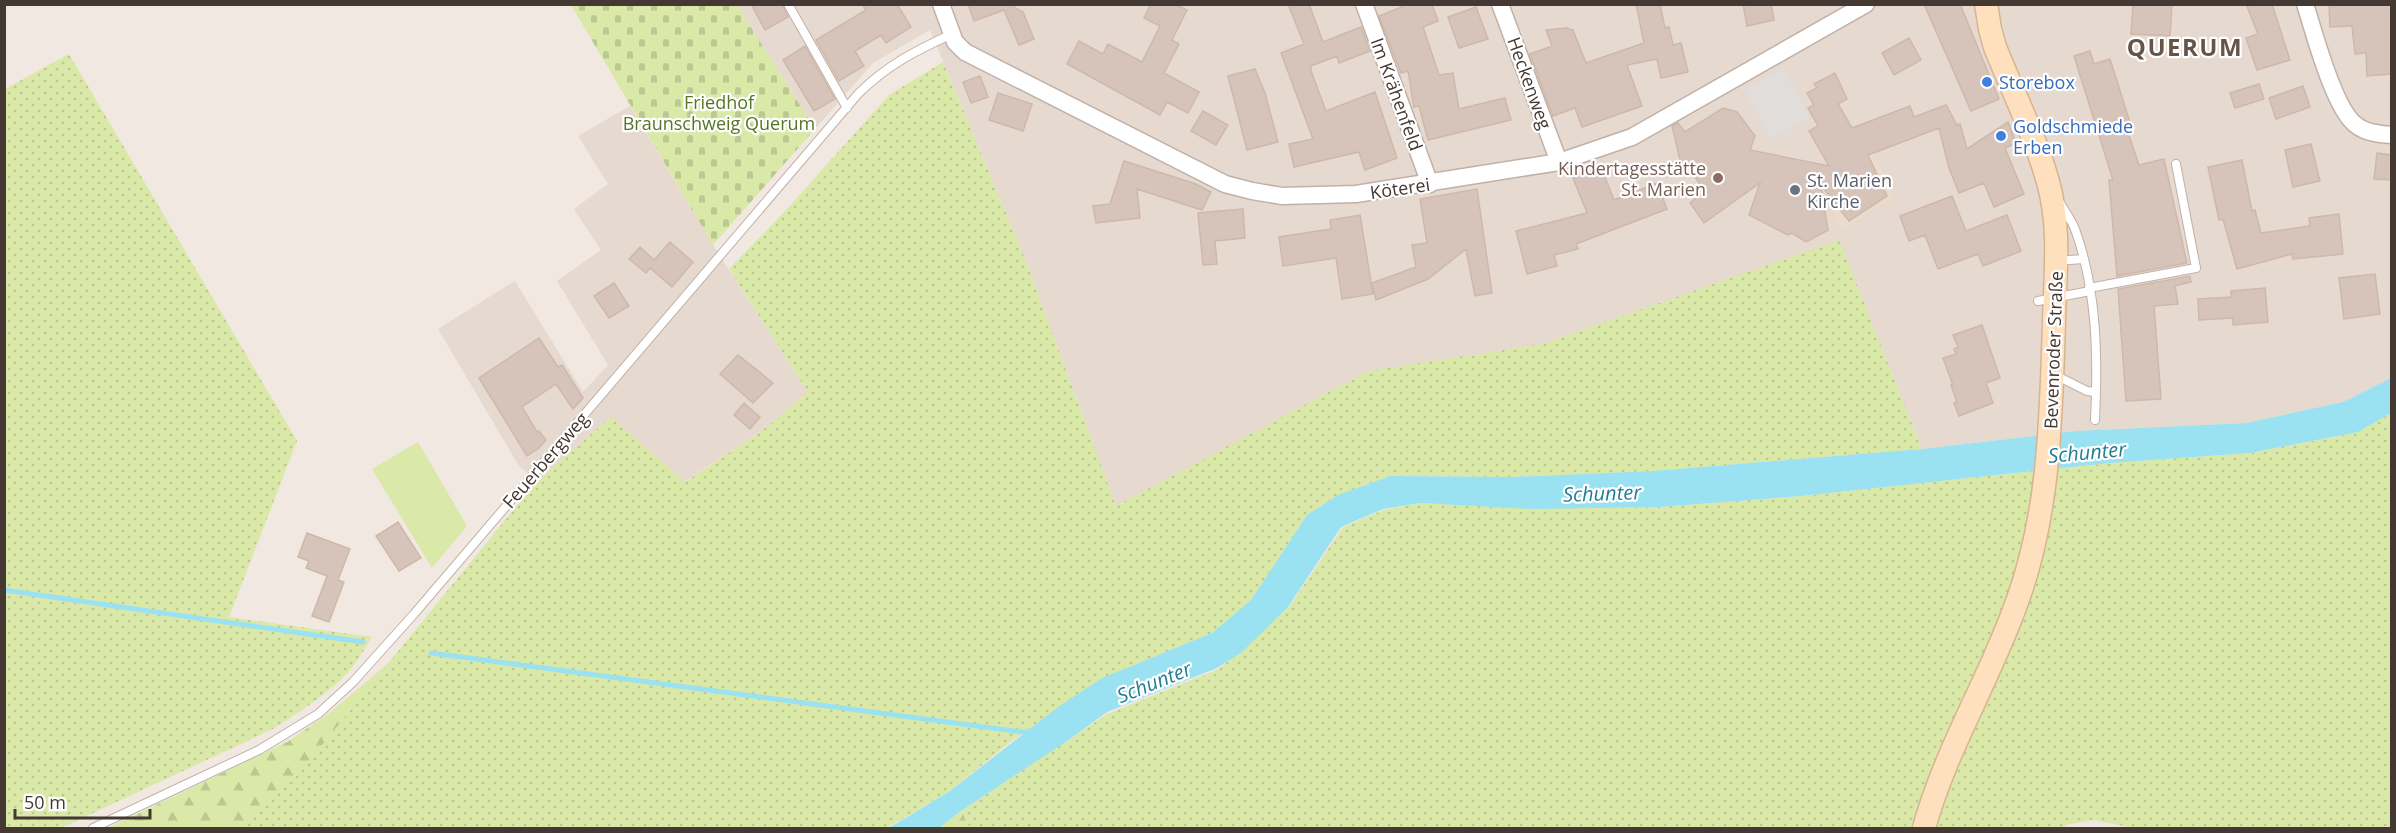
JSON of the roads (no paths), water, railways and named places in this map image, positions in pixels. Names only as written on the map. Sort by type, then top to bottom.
[{"type":"main road","name":"Bevenroder Straße","points":[[1924,828],[1942,774],[2019,597],[2040,519],[2050,428],[2052,373],[2046,300],[2056,261],[2055,218],[2048,182],[1995,47],[1986,4]]},
{"type":"street","points":[[941,4],[952,34]]},
{"type":"street","name":"Im Krähenfeld","points":[[1364,4],[1430,184]]},
{"type":"street","name":"Heckenweg","points":[[1500,4],[1559,162]]},
{"type":"street","points":[[2305,4],[2340,106],[2356,126],[2375,133],[2391,135]]},
{"type":"street","name":"Köterei","points":[[952,34],[959,49],[1173,159],[1226,183],[1252,191],[1282,196],[1356,194],[1559,162],[1632,137],[1856,7]]},
{"type":"lane","points":[[788,4],[848,108]]},
{"type":"lane","name":"Feuerbergweg","points":[[93,828],[260,750],[318,714],[353,682],[878,74],[905,57],[952,34]]},
{"type":"lane","points":[[2046,300],[2196,268],[2176,164]]},
{"type":"lane","points":[[2048,182],[2076,230],[2090,290],[2097,336],[2095,420]]},
{"type":"lane","points":[[2056,261],[2083,259]]},
{"type":"lane","points":[[2052,373],[2087,391],[2096,392]]},
{"type":"water","name":"Schunter","points":[[2391,378],[2391,413],[2358,432],[2250,453],[2110,463],[1801,496],[1659,507],[1533,509],[1421,503],[1383,509],[1341,527],[1288,607],[1242,652],[1217,668],[1107,712],[939,828],[889,828],[950,791],[1058,707],[1102,678],[1212,633],[1251,600],[1307,515],[1338,495],[1390,476],[1511,477],[1653,471],[1922,449],[2076,431],[2246,423],[2343,402]]},
{"type":"waterway","points":[[4,590],[363,642]]},
{"type":"waterway","points":[[431,653],[1030,733]]},
{"type":"place","name":"Storebox","points":[[1987,82]]},
{"type":"place","name":"Goldschmiede Erben","points":[[2001,136]]},
{"type":"place","name":"Kindertagesstätte St. Marien","points":[[1718,178]]},
{"type":"place","name":"St. Marien Kirche","points":[[1795,190]]},
{"type":"district","name":"QUERUM","points":[[2185,46]]},
{"type":"park label","name":"Friedhof Braunschweig Querum","points":[[719,112]]}]
